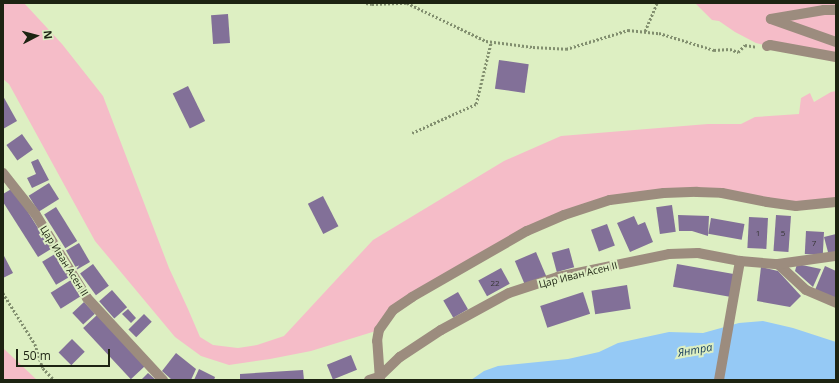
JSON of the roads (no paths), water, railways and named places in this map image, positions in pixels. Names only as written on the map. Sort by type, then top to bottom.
[{"type":"street","points":[[836,10],[824,10],[771,19],[836,42]]},
{"type":"street","points":[[767,46],[770,45],[836,57]]},
{"type":"street","name":"Цар Иван Асен II","points":[[3,173],[36,215],[87,298],[163,380]]},
{"type":"street","points":[[380,378],[377,341],[379,330],[393,310],[412,297],[527,231],[564,215],[610,200],[664,193],[722,193],[796,206],[836,202]]},
{"type":"street","name":"Цар Иван Асен II","points":[[369,380],[380,378],[400,357],[441,330],[509,293],[558,277],[669,254],[698,254],[740,261],[778,264],[824,259],[836,256]]},
{"type":"street","points":[[824,259],[836,264]]},
{"type":"street","points":[[719,380],[740,261]]},
{"type":"street","points":[[778,264],[806,290],[836,304]]},
{"type":"water","name":"Янтра","points":[[763,321],[793,328],[836,342],[836,380],[471,380],[484,371],[498,366],[568,359],[599,352],[618,343],[669,332],[703,333],[739,323]]}]
